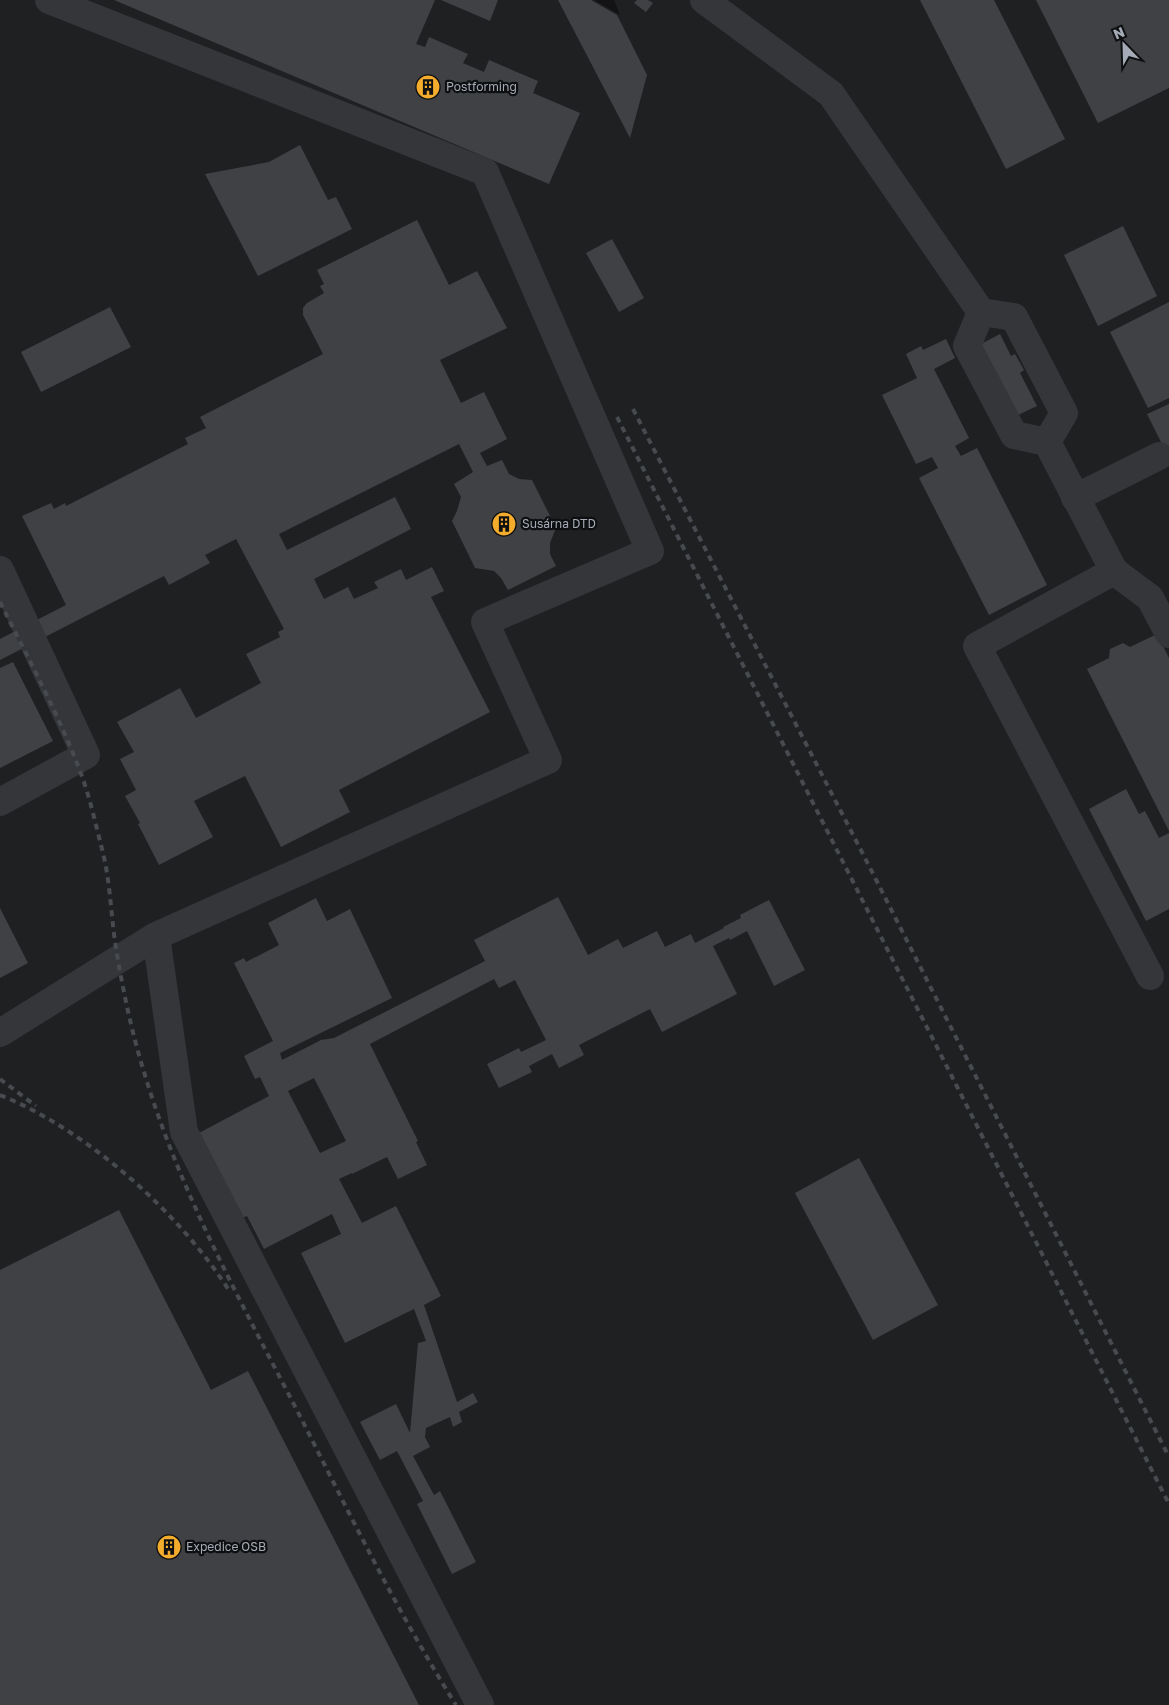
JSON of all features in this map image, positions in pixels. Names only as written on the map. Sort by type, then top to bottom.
[{"type":"lane","points":[[0,1033],[156,936],[548,760],[485,622],[650,551],[485,172],[49,0]]},
{"type":"lane","points":[[704,0],[831,94],[981,312],[1014,317],[1064,413],[1047,442]]},
{"type":"lane","points":[[981,312],[967,346],[1014,435],[1047,442]]},
{"type":"lane","points":[[1047,442],[1114,571],[1150,598],[1169,634]]},
{"type":"lane","points":[[1075,498],[1159,456]]},
{"type":"lane","points":[[0,570],[86,755],[0,802]]},
{"type":"lane","points":[[1114,571],[977,646],[1150,976]]},
{"type":"lane","points":[[156,936],[184,1132],[480,1705]]},
{"type":"shaded area","points":[[0,0],[594,0],[620,15],[614,0],[1169,0],[1169,1705],[0,1705]]},
{"type":"building","name":"Postforming","points":[[114,0],[435,0],[416,44],[425,47],[429,37],[468,54],[463,63],[484,72],[489,60],[538,81],[533,93],[580,113],[549,184]]},
{"type":"building","points":[[441,0],[498,0],[490,21]]},
{"type":"building","points":[[558,0],[591,0],[617,15],[647,75],[630,138]]},
{"type":"building","points":[[637,0],[648,0],[653,3],[646,12],[634,3]]},
{"type":"building","points":[[920,0],[994,0],[1065,139],[1006,169]]},
{"type":"building","points":[[1036,0],[1169,0],[1169,88],[1098,123]]},
{"type":"building","points":[[300,145],[328,200],[336,197],[352,229],[258,276],[205,174],[269,162]]},
{"type":"building","points":[[417,220],[449,285],[477,271],[507,328],[440,360],[461,403],[484,392],[507,439],[480,453],[487,466],[502,460],[509,474],[519,479],[532,480],[556,528],[550,543],[550,554],[556,566],[508,590],[494,571],[475,568],[452,521],[461,497],[454,484],[473,472],[459,444],[279,534],[287,550],[395,497],[411,529],[314,579],[324,599],[348,587],[354,599],[378,588],[374,582],[401,569],[406,580],[432,567],[444,591],[431,597],[490,712],[339,790],[350,812],[281,847],[245,776],[194,801],[213,837],[159,865],[138,824],[140,823],[125,796],[136,790],[120,759],[134,752],[117,722],[180,688],[196,718],[261,683],[246,654],[280,637],[278,632],[284,629],[236,539],[205,555],[210,563],[169,585],[164,576],[0,660],[0,639],[66,605],[22,516],[51,503],[54,509],[65,503],[66,506],[188,444],[185,438],[206,428],[200,417],[323,354],[303,315],[303,308],[307,303],[324,293],[320,286],[324,284],[317,270]]},
{"type":"building","points":[[1123,226],[1157,296],[1098,326],[1064,255]]},
{"type":"building","points":[[612,239],[644,298],[619,312],[586,253]]},
{"type":"building","points":[[1169,302],[1169,398],[1148,408],[1110,332]]},
{"type":"building","points":[[110,307],[131,347],[41,392],[21,352]]},
{"type":"building","points":[[1000,334],[1011,356],[1015,354],[1024,370],[1020,373],[1037,406],[1018,415],[981,344]]},
{"type":"building","points":[[946,339],[955,358],[934,369],[969,438],[955,446],[961,456],[977,448],[1047,585],[989,615],[919,478],[938,468],[932,457],[916,464],[882,395],[917,378],[906,354],[921,346],[923,350]]},
{"type":"building","points":[[1169,404],[1169,458],[1147,414]]},
{"type":"building","points":[[1157,634],[1169,658],[1169,831],[1087,669],[1109,658],[1110,649],[1123,643],[1130,647]]},
{"type":"building","points":[[13,662],[53,741],[0,768],[0,668]]},
{"type":"building","points":[[1126,789],[1139,814],[1145,811],[1159,838],[1169,833],[1169,909],[1146,921],[1089,809]]},
{"type":"building","points":[[558,897],[588,955],[618,939],[623,948],[657,931],[665,947],[691,934],[695,943],[741,918],[740,915],[769,900],[805,970],[774,986],[747,931],[713,946],[737,994],[662,1032],[650,1009],[579,1045],[584,1055],[559,1068],[552,1054],[529,1066],[532,1072],[499,1088],[487,1064],[519,1048],[521,1052],[546,1040],[515,980],[499,988],[494,979],[370,1044],[418,1141],[416,1142],[427,1165],[398,1179],[387,1157],[339,1179],[362,1223],[396,1206],[441,1296],[424,1305],[457,1402],[473,1393],[478,1402],[459,1412],[462,1422],[453,1427],[450,1417],[426,1428],[425,1437],[430,1447],[413,1456],[434,1495],[440,1491],[476,1562],[452,1574],[417,1504],[423,1501],[397,1451],[380,1460],[360,1422],[396,1404],[410,1433],[418,1343],[426,1341],[414,1309],[345,1343],[301,1253],[341,1234],[332,1214],[264,1249],[247,1216],[240,1219],[197,1134],[269,1096],[260,1077],[255,1079],[244,1056],[273,1041],[234,963],[244,958],[246,962],[279,945],[268,923],[316,898],[327,921],[350,909],[392,998],[280,1053],[282,1060],[321,1040],[334,1038],[485,961],[474,940]],"holes":[[[314,1078],[346,1141],[320,1153],[288,1091]]]},
{"type":"building","points":[[0,908],[28,963],[0,978]]},
{"type":"building","points":[[859,1158],[938,1305],[873,1340],[795,1193]]},
{"type":"building","name":"Expedice OSB","points":[[119,1210],[211,1390],[248,1371],[419,1705],[0,1705],[0,1270]]},
{"type":"railway","points":[[633,409],[865,858],[1169,1457]]},
{"type":"railway","points":[[617,417],[1169,1504]]},
{"type":"railway","points":[[0,602],[62,728],[87,791],[105,864],[115,942],[131,1024],[159,1117],[194,1205],[235,1291],[356,1527],[414,1635],[456,1705]]},
{"type":"railway","points":[[0,1079],[36,1106]]},
{"type":"railway","points":[[0,1095],[33,1110],[66,1129],[129,1177],[185,1233],[230,1292]]},
{"type":"place","name":"Postforming","points":[[428,87]]},
{"type":"place","name":"Susárna DTD","points":[[504,524]]},
{"type":"place","name":"Expedice OSB","points":[[169,1547]]}]
